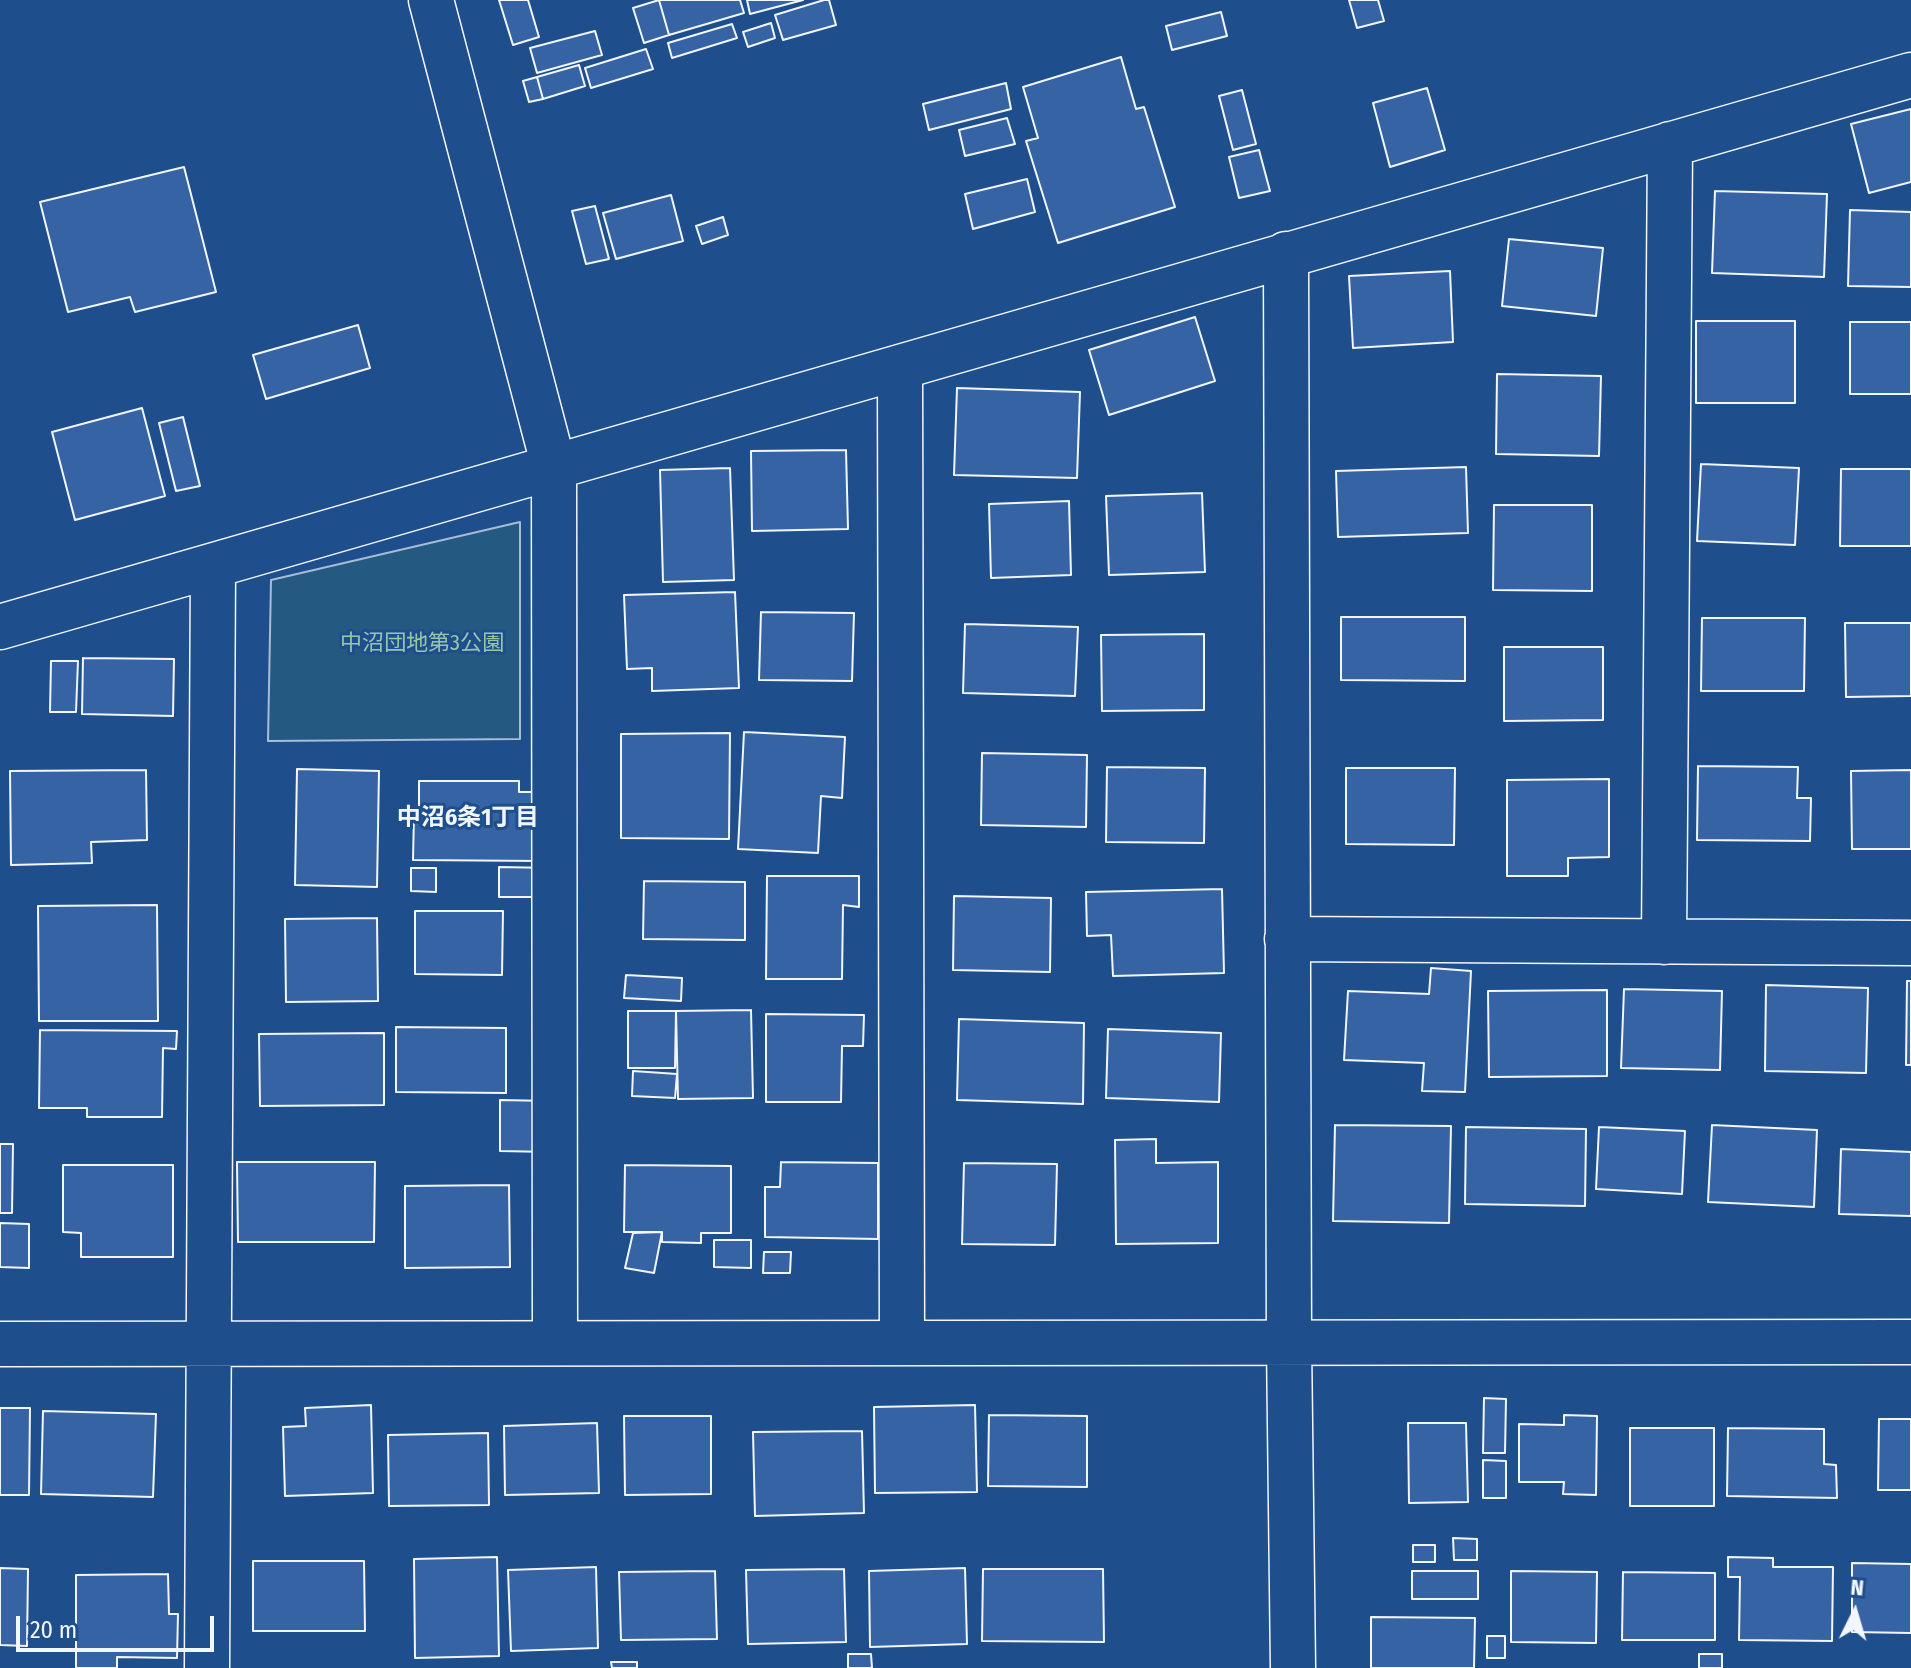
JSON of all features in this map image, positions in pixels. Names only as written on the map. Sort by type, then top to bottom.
[{"type":"street","points":[[431,0],[554,467],[555,1343]]},
{"type":"street","points":[[0,627],[1911,75]]},
{"type":"street","points":[[1664,942],[1670,144]]},
{"type":"street","points":[[1286,254],[1293,1668]]},
{"type":"street","points":[[900,367],[902,1343]]},
{"type":"street","points":[[207,1668],[213,567]]},
{"type":"street","points":[[1287,939],[1911,943]]},
{"type":"street","points":[[0,1344],[1911,1342]]},
{"type":"green space","name":"中沼団地第3公園","points":[[520,522],[520,739],[268,741],[271,580]]},
{"type":"building","points":[[499,0],[528,0],[539,37],[513,45]]},
{"type":"building","points":[[659,0],[740,0],[744,13],[669,35]]},
{"type":"building","points":[[659,0],[669,35],[644,43],[633,8]]},
{"type":"building","points":[[747,0],[803,0],[750,14]]},
{"type":"building","points":[[829,0],[836,25],[783,40],[775,15]]},
{"type":"building","points":[[1349,0],[1378,0],[1384,21],[1357,28]]},
{"type":"building","points":[[1221,12],[1227,36],[1172,50],[1166,26]]},
{"type":"building","points":[[771,23],[775,38],[748,47],[743,32]]},
{"type":"building","points":[[732,24],[737,38],[672,58],[668,43]]},
{"type":"building","points":[[595,31],[602,55],[537,73],[530,48]]},
{"type":"building","points":[[646,49],[653,69],[591,88],[585,68]]},
{"type":"building","points":[[1121,57],[1136,109],[1144,107],[1175,207],[1058,243],[1026,141],[1038,138],[1023,87]]},
{"type":"building","points":[[579,65],[585,86],[543,99],[537,77]]},
{"type":"building","points":[[537,77],[543,99],[529,102],[523,81]]},
{"type":"building","points":[[1006,83],[1011,109],[929,130],[923,104]]},
{"type":"building","points":[[1427,88],[1445,150],[1390,167],[1373,103]]},
{"type":"building","points":[[1242,90],[1256,144],[1233,150],[1219,96]]},
{"type":"building","points":[[1911,109],[1911,182],[1869,193],[1851,124]]},
{"type":"building","points":[[1007,118],[1015,144],[965,156],[959,130]]},
{"type":"building","points":[[1259,150],[1270,191],[1239,198],[1229,157]]},
{"type":"building","points":[[184,167],[216,292],[135,312],[130,297],[68,312],[40,202]]},
{"type":"building","points":[[1027,179],[1035,212],[973,229],[965,194]]},
{"type":"building","points":[[1715,191],[1827,194],[1824,277],[1712,273]]},
{"type":"building","points":[[671,195],[683,241],[616,259],[603,213]]},
{"type":"building","points":[[595,206],[609,259],[586,264],[572,211]]},
{"type":"building","points":[[1850,210],[1911,212],[1911,287],[1848,286]]},
{"type":"building","points":[[723,217],[728,235],[702,244],[696,226]]},
{"type":"building","points":[[1509,239],[1603,248],[1596,316],[1502,306]]},
{"type":"building","points":[[1450,271],[1453,342],[1353,348],[1349,276]]},
{"type":"building","points":[[1195,317],[1215,381],[1109,415],[1089,350]]},
{"type":"building","points":[[1696,321],[1795,321],[1795,403],[1696,403]]},
{"type":"building","points":[[1850,322],[1911,322],[1911,394],[1850,394]]},
{"type":"building","points":[[358,325],[370,368],[266,399],[253,355]]},
{"type":"building","points":[[1497,374],[1601,376],[1599,456],[1496,454]]},
{"type":"building","points":[[957,388],[1080,392],[1077,478],[954,475]]},
{"type":"building","points":[[142,408],[165,496],[75,520],[52,432]]},
{"type":"building","points":[[183,417],[200,486],[176,491],[159,423]]},
{"type":"building","points":[[846,450],[848,529],[752,531],[751,451]]},
{"type":"building","points":[[1701,464],[1799,468],[1795,545],[1697,541]]},
{"type":"building","points":[[1466,467],[1468,533],[1338,537],[1336,471]]},
{"type":"building","points":[[730,468],[734,580],[663,582],[660,470]]},
{"type":"building","points":[[1841,469],[1911,469],[1911,546],[1840,546]]},
{"type":"building","points":[[1202,493],[1205,572],[1109,575],[1106,496]]},
{"type":"building","points":[[1069,501],[1071,575],[991,578],[989,504]]},
{"type":"building","points":[[1494,505],[1592,505],[1592,591],[1493,590]]},
{"type":"building","points":[[735,592],[739,688],[652,691],[652,668],[627,669],[624,595]]},
{"type":"building","points":[[761,612],[854,613],[852,681],[759,680]]},
{"type":"building","points":[[1341,617],[1465,617],[1465,681],[1341,680]]},
{"type":"building","points":[[1702,618],[1805,618],[1804,691],[1701,691]]},
{"type":"building","points":[[1845,623],[1911,623],[1911,696],[1846,697]]},
{"type":"building","points":[[965,624],[1078,627],[1075,696],[963,693]]},
{"type":"building","points":[[1204,634],[1204,710],[1102,711],[1101,635]]},
{"type":"building","points":[[1504,647],[1603,647],[1603,720],[1504,721]]},
{"type":"building","points":[[83,658],[174,659],[173,716],[82,714]]},
{"type":"building","points":[[51,661],[78,661],[76,712],[50,712]]},
{"type":"building","points":[[744,732],[845,737],[842,798],[821,796],[818,853],[738,849]]},
{"type":"building","points":[[730,733],[729,839],[621,838],[621,734]]},
{"type":"building","points":[[982,753],[1087,755],[1086,827],[981,825]]},
{"type":"building","points":[[1698,766],[1798,767],[1797,798],[1811,798],[1810,841],[1697,840]]},
{"type":"building","points":[[1107,767],[1205,768],[1204,843],[1106,842]]},
{"type":"building","points":[[1346,768],[1455,768],[1454,845],[1346,844]]},
{"type":"building","points":[[297,769],[379,771],[377,887],[295,885]]},
{"type":"building","points":[[146,770],[147,840],[91,842],[92,863],[11,865],[10,771]]},
{"type":"building","points":[[1911,770],[1911,849],[1852,849],[1851,771]]},
{"type":"building","points":[[1609,779],[1609,857],[1568,858],[1568,876],[1507,876],[1507,780]]},
{"type":"building","points":[[419,781],[519,781],[519,792],[536,792],[540,861],[413,860],[414,813],[419,814]]},
{"type":"building","points":[[499,867],[553,868],[552,897],[499,897]]},
{"type":"building","points":[[411,868],[436,868],[436,892],[411,891]]},
{"type":"building","points":[[767,876],[859,876],[859,907],[843,905],[842,979],[766,979]]},
{"type":"building","points":[[644,881],[745,882],[745,940],[643,939]]},
{"type":"building","points":[[1222,889],[1224,973],[1113,976],[1111,935],[1087,936],[1086,892]]},
{"type":"building","points":[[954,896],[1051,898],[1050,972],[953,970]]},
{"type":"building","points":[[157,905],[158,1021],[39,1021],[38,906]]},
{"type":"building","points":[[415,911],[503,911],[502,975],[415,974]]},
{"type":"building","points":[[377,918],[378,1001],[286,1002],[285,919]]},
{"type":"building","points":[[1431,968],[1471,971],[1465,1092],[1422,1091],[1424,1063],[1344,1060],[1348,991],[1429,994]]},
{"type":"building","points":[[626,975],[682,978],[681,1001],[624,998]]},
{"type":"building","points":[[1907,981],[1911,981],[1911,1065],[1906,1065]]},
{"type":"building","points":[[1766,985],[1868,988],[1866,1073],[1765,1071]]},
{"type":"building","points":[[1624,989],[1722,991],[1720,1070],[1621,1068]]},
{"type":"building","points":[[1607,990],[1607,1076],[1489,1077],[1488,991]]},
{"type":"building","points":[[751,1010],[753,1098],[678,1099],[676,1011]]},
{"type":"building","points":[[628,1011],[676,1011],[675,1068],[628,1068]]},
{"type":"building","points":[[766,1014],[864,1015],[863,1046],[842,1046],[841,1102],[766,1102]]},
{"type":"building","points":[[959,1019],[1084,1023],[1083,1104],[957,1100]]},
{"type":"building","points":[[396,1027],[506,1028],[506,1093],[396,1092]]},
{"type":"building","points":[[1108,1029],[1221,1033],[1219,1102],[1106,1098]]},
{"type":"building","points":[[40,1030],[177,1031],[176,1049],[163,1048],[162,1117],[87,1117],[87,1108],[39,1108]]},
{"type":"building","points":[[384,1033],[384,1105],[260,1106],[259,1034]]},
{"type":"building","points":[[633,1071],[677,1074],[675,1098],[632,1096]]},
{"type":"building","points":[[500,1100],[550,1101],[550,1152],[500,1151]]},
{"type":"building","points":[[1335,1125],[1451,1126],[1449,1223],[1333,1221]]},
{"type":"building","points":[[1712,1125],[1817,1130],[1814,1207],[1708,1202]]},
{"type":"building","points":[[1466,1127],[1586,1129],[1585,1206],[1465,1204]]},
{"type":"building","points":[[1599,1127],[1685,1131],[1682,1194],[1596,1189]]},
{"type":"building","points":[[1156,1139],[1156,1163],[1218,1162],[1218,1243],[1116,1244],[1115,1140]]},
{"type":"building","points":[[0,1144],[13,1144],[12,1213],[0,1213]]},
{"type":"building","points":[[1841,1149],[1911,1152],[1911,1216],[1839,1214]]},
{"type":"building","points":[[237,1162],[375,1162],[374,1242],[238,1242]]},
{"type":"building","points":[[781,1162],[878,1163],[878,1239],[765,1237],[765,1187],[780,1187]]},
{"type":"building","points":[[964,1163],[1057,1164],[1055,1245],[962,1244]]},
{"type":"building","points":[[63,1165],[173,1165],[173,1257],[81,1257],[81,1233],[63,1232]]},
{"type":"building","points":[[625,1165],[731,1166],[731,1233],[701,1233],[701,1243],[662,1242],[662,1232],[624,1232]]},
{"type":"building","points":[[509,1185],[510,1267],[405,1268],[405,1186]]},
{"type":"building","points":[[0,1223],[29,1224],[29,1268],[0,1267]]},
{"type":"building","points":[[662,1232],[654,1273],[625,1268],[633,1233]]},
{"type":"building","points":[[714,1240],[751,1240],[751,1268],[714,1267]]},
{"type":"building","points":[[764,1252],[791,1252],[790,1273],[763,1273]]},
{"type":"building","points":[[1484,1398],[1506,1399],[1505,1453],[1483,1453]]},
{"type":"building","points":[[371,1405],[373,1493],[285,1496],[283,1427],[306,1426],[305,1408]]},
{"type":"building","points":[[975,1405],[977,1492],[875,1493],[874,1407]]},
{"type":"building","points":[[0,1408],[30,1408],[29,1495],[0,1495]]},
{"type":"building","points":[[43,1411],[156,1414],[153,1497],[41,1494]]},
{"type":"building","points":[[989,1415],[1087,1416],[1087,1487],[988,1486]]},
{"type":"building","points":[[1564,1415],[1597,1416],[1596,1495],[1563,1494],[1564,1482],[1519,1482],[1519,1424],[1564,1425]]},
{"type":"building","points":[[624,1416],[711,1416],[711,1494],[625,1495]]},
{"type":"building","points":[[1879,1419],[1911,1419],[1911,1490],[1878,1490]]},
{"type":"building","points":[[597,1423],[599,1493],[505,1495],[504,1426]]},
{"type":"building","points":[[1408,1423],[1466,1423],[1468,1502],[1409,1503]]},
{"type":"building","points":[[1630,1428],[1714,1428],[1714,1506],[1630,1506]]},
{"type":"building","points":[[1728,1428],[1824,1429],[1824,1464],[1836,1465],[1837,1498],[1727,1496]]},
{"type":"building","points":[[862,1431],[864,1513],[755,1516],[753,1432]]},
{"type":"building","points":[[488,1433],[489,1505],[389,1506],[388,1435]]},
{"type":"building","points":[[1483,1460],[1506,1461],[1506,1498],[1483,1498]]},
{"type":"building","points":[[1453,1538],[1477,1539],[1477,1560],[1454,1560]]},
{"type":"building","points":[[1413,1545],[1435,1545],[1435,1562],[1413,1562]]},
{"type":"building","points":[[497,1557],[499,1656],[415,1658],[414,1559]]},
{"type":"building","points":[[1728,1557],[1773,1558],[1773,1567],[1833,1567],[1832,1641],[1739,1640],[1740,1577],[1728,1577]]},
{"type":"building","points":[[253,1561],[364,1561],[365,1631],[253,1631]]},
{"type":"building","points":[[1852,1563],[1911,1564],[1911,1633],[1852,1632]]},
{"type":"building","points":[[596,1567],[598,1648],[511,1651],[508,1570]]},
{"type":"building","points":[[0,1568],[28,1569],[27,1646],[0,1645]]},
{"type":"building","points":[[965,1568],[967,1644],[870,1647],[869,1571]]},
{"type":"building","points":[[844,1569],[846,1642],[748,1644],[746,1570]]},
{"type":"building","points":[[983,1569],[1103,1569],[1104,1642],[982,1641]]},
{"type":"building","points":[[715,1571],[717,1639],[621,1640],[619,1572]]},
{"type":"building","points":[[1412,1571],[1478,1571],[1478,1599],[1412,1599]]},
{"type":"building","points":[[1511,1571],[1597,1572],[1596,1643],[1511,1642]]},
{"type":"building","points":[[1623,1572],[1715,1573],[1715,1640],[1622,1640]]},
{"type":"building","points":[[168,1574],[169,1614],[178,1614],[177,1658],[117,1657],[117,1668],[76,1668],[76,1575]]},
{"type":"building","points":[[1371,1617],[1475,1618],[1474,1668],[1371,1668]]},
{"type":"building","points":[[1487,1636],[1505,1636],[1505,1658],[1487,1658]]},
{"type":"building","points":[[848,1654],[871,1654],[872,1668],[848,1668]]},
{"type":"building","points":[[1699,1654],[1722,1654],[1722,1668],[1699,1668]]},
{"type":"building","points":[[611,1662],[637,1662],[637,1668],[612,1668]]},
{"type":"district","name":"中沼6条1丁目","points":[[468,818]]}]
